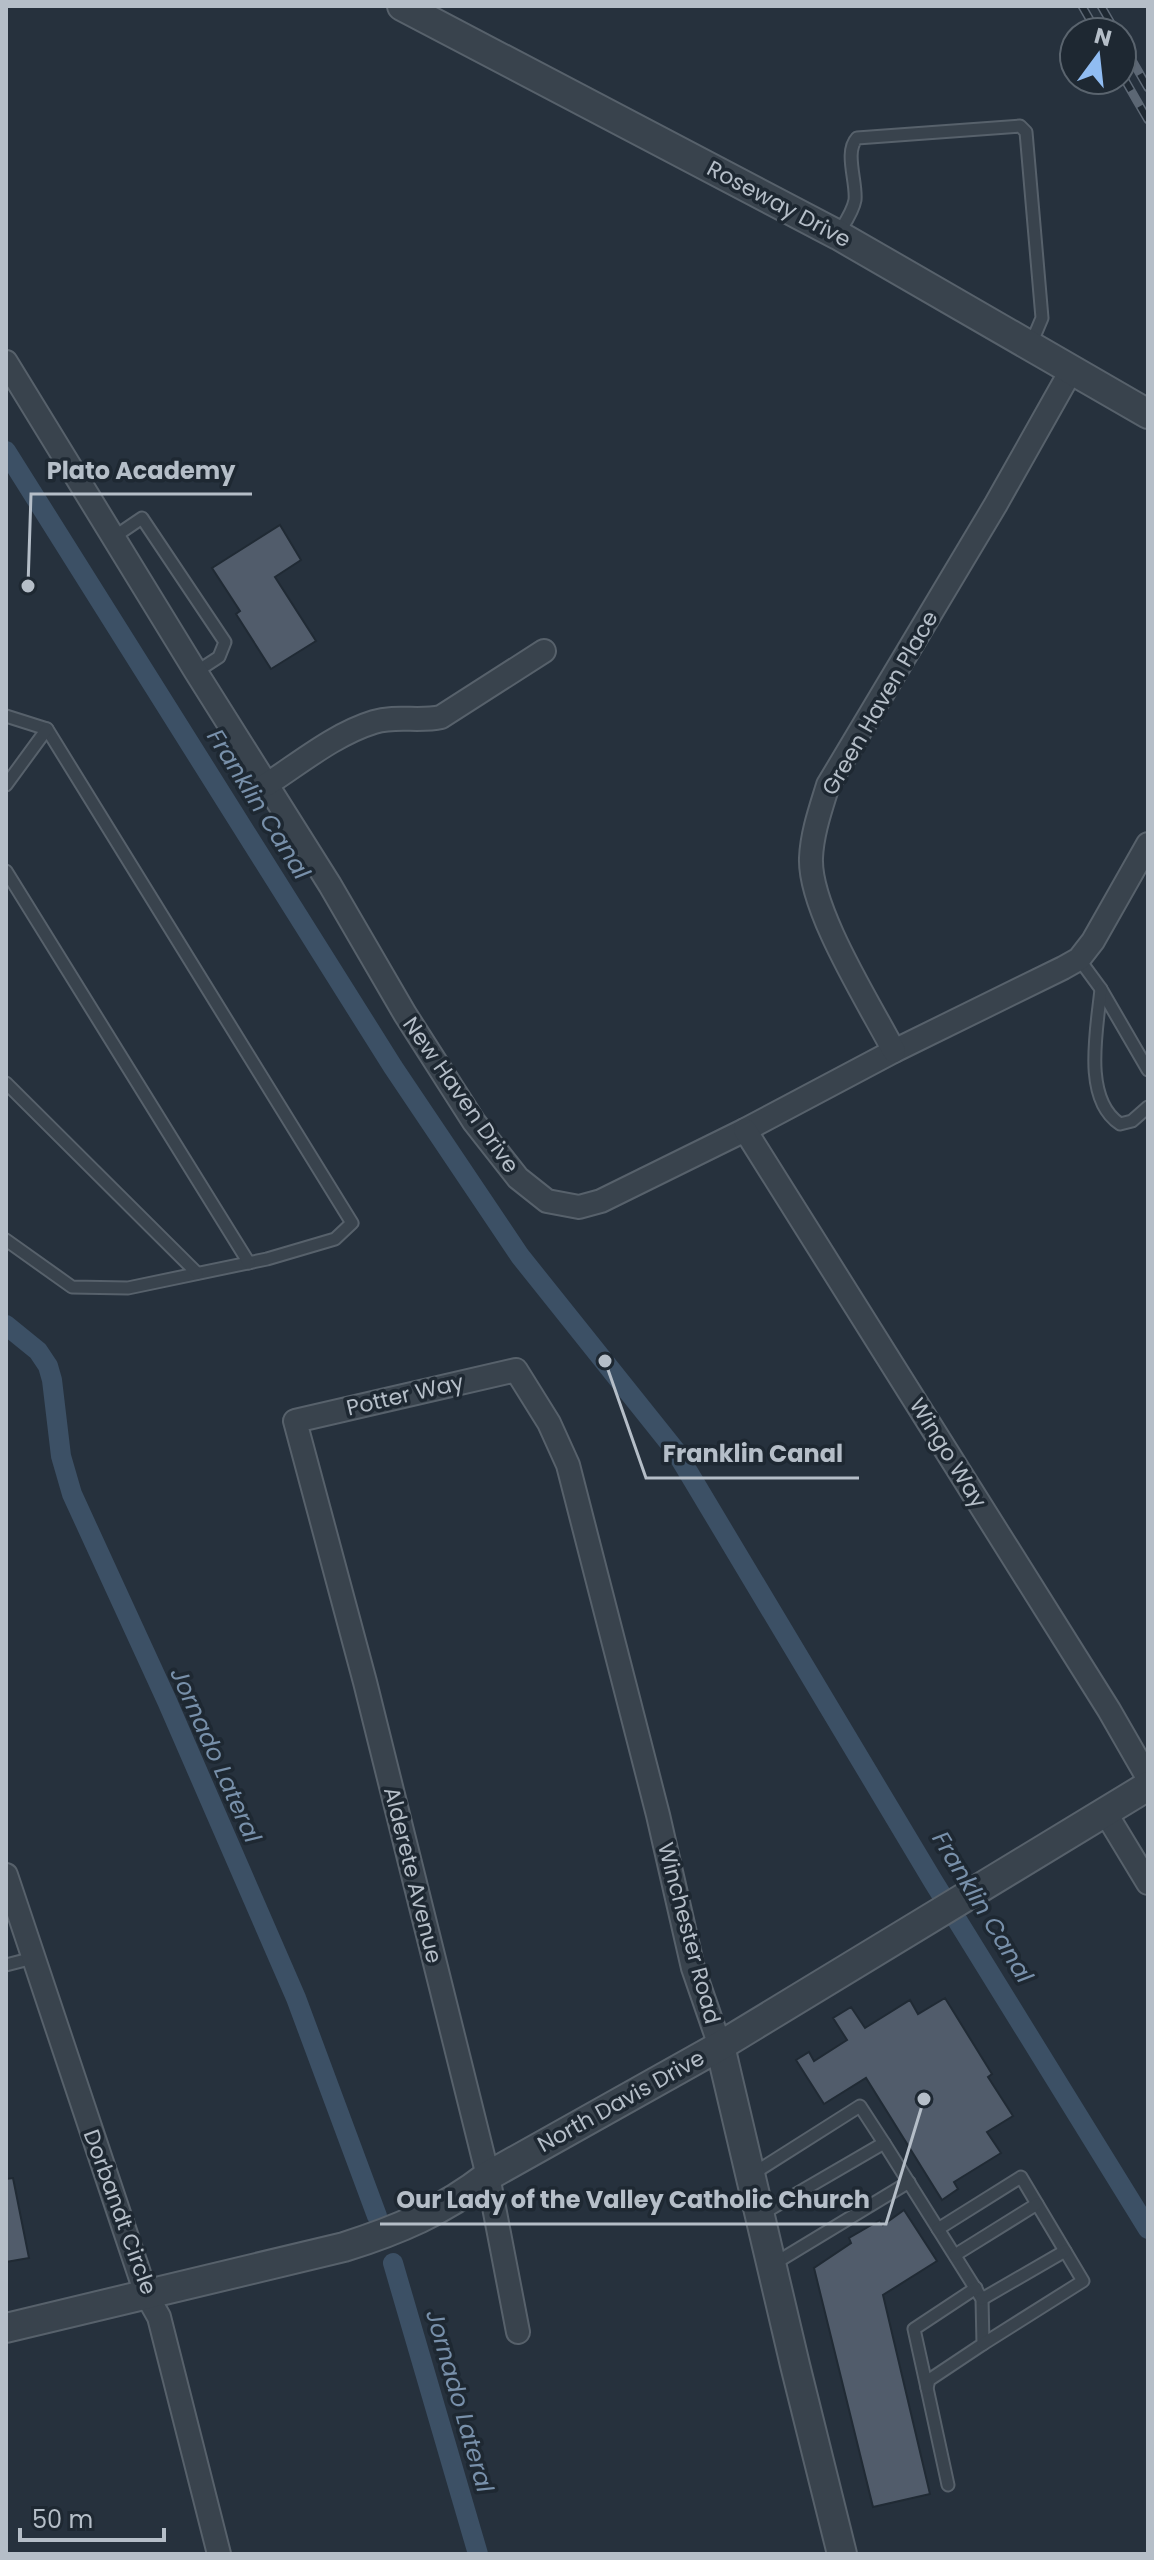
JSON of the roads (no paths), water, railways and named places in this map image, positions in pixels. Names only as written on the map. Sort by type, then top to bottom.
[{"type":"street","name":"Roseway Drive","points":[[402,6],[838,235],[1148,414]]},
{"type":"street","name":"New Haven Drive","points":[[6,362],[474,1122],[518,1178],[547,1201],[579,1207],[601,1201],[1079,959],[1103,925],[1148,844]]},
{"type":"street","name":"Green Haven Place","points":[[894,1051],[822,913],[811,860],[816,825],[828,785],[918,638],[1072,369]]},
{"type":"street","points":[[266,785],[321,748],[374,721],[441,717],[544,651]]},
{"type":"street","name":"Wingo Way","points":[[745,1130],[1084,1670],[1148,1778]]},
{"type":"street","name":"Potter Way","points":[[295,1421],[516,1370]]},
{"type":"street","name":"Winchester Road","points":[[516,1370],[549,1423],[568,1465],[654,1799],[693,1968],[720,2046],[842,2554]]},
{"type":"street","name":"Alderete Avenue","points":[[295,1421],[365,1682],[488,2176],[518,2332]]},
{"type":"street","name":"North Davis Drive","points":[[6,2328],[344,2247],[394,2231],[463,2196],[488,2176],[720,2046],[1148,1786]]},
{"type":"street","points":[[1105,1812],[1148,1883]]},
{"type":"street","name":"Dorbandt Circle","points":[[6,1875],[146,2294],[159,2317],[219,2554]]},
{"type":"lane","points":[[838,235],[854,206],[852,146],[857,138],[1020,126],[1026,132],[1042,318],[1030,346]]},
{"type":"lane","points":[[114,537],[142,518],[225,642],[219,657],[196,672]]},
{"type":"lane","points":[[6,716],[47,729],[352,1223],[335,1239],[249,1263],[128,1288],[72,1287],[6,1240]]},
{"type":"lane","points":[[6,785],[47,729]]},
{"type":"lane","points":[[6,871],[249,1263]]},
{"type":"lane","points":[[1079,959],[1101,989],[1148,1070]]},
{"type":"lane","points":[[1101,989],[1095,1053],[1098,1097],[1109,1117],[1120,1124],[1132,1121],[1148,1107]]},
{"type":"lane","points":[[6,1083],[197,1273]]},
{"type":"lane","points":[[6,1965],[33,1958]]},
{"type":"lane","points":[[751,2176],[860,2106],[979,2293],[983,2344]]},
{"type":"lane","points":[[760,2215],[884,2143]]},
{"type":"lane","points":[[927,2388],[929,2380],[1083,2281],[1021,2177],[938,2229]]},
{"type":"lane","points":[[772,2266],[909,2182]]},
{"type":"lane","points":[[955,2255],[1037,2204]]},
{"type":"lane","points":[[948,2485],[914,2329],[1065,2251]]},
{"type":"waterway","name":"Franklin Canal","points":[[6,451],[393,1067],[520,1256],[675,1450],[933,1881],[1148,2229]]},
{"type":"waterway","name":"Jornado Lateral","points":[[6,1325],[38,1351],[48,1366],[61,1456],[72,1494],[167,1701],[296,1998],[377,2216]]},
{"type":"waterway","name":"Jornado Lateral","points":[[393,2263],[478,2554]]},
{"type":"railway","points":[[1082,6],[1088,16]]},
{"type":"railway","points":[[1101,6],[1107,16]]},
{"type":"railway","points":[[1138,71],[1148,88]]},
{"type":"railway","points":[[1134,96],[1148,120]]},
{"type":"place","name":"Plato Academy","points":[[28,586]]},
{"type":"place","name":"Franklin Canal","points":[[605,1361]]},
{"type":"place","name":"Our Lady of the Valley Catholic Church","points":[[924,2099]]}]
